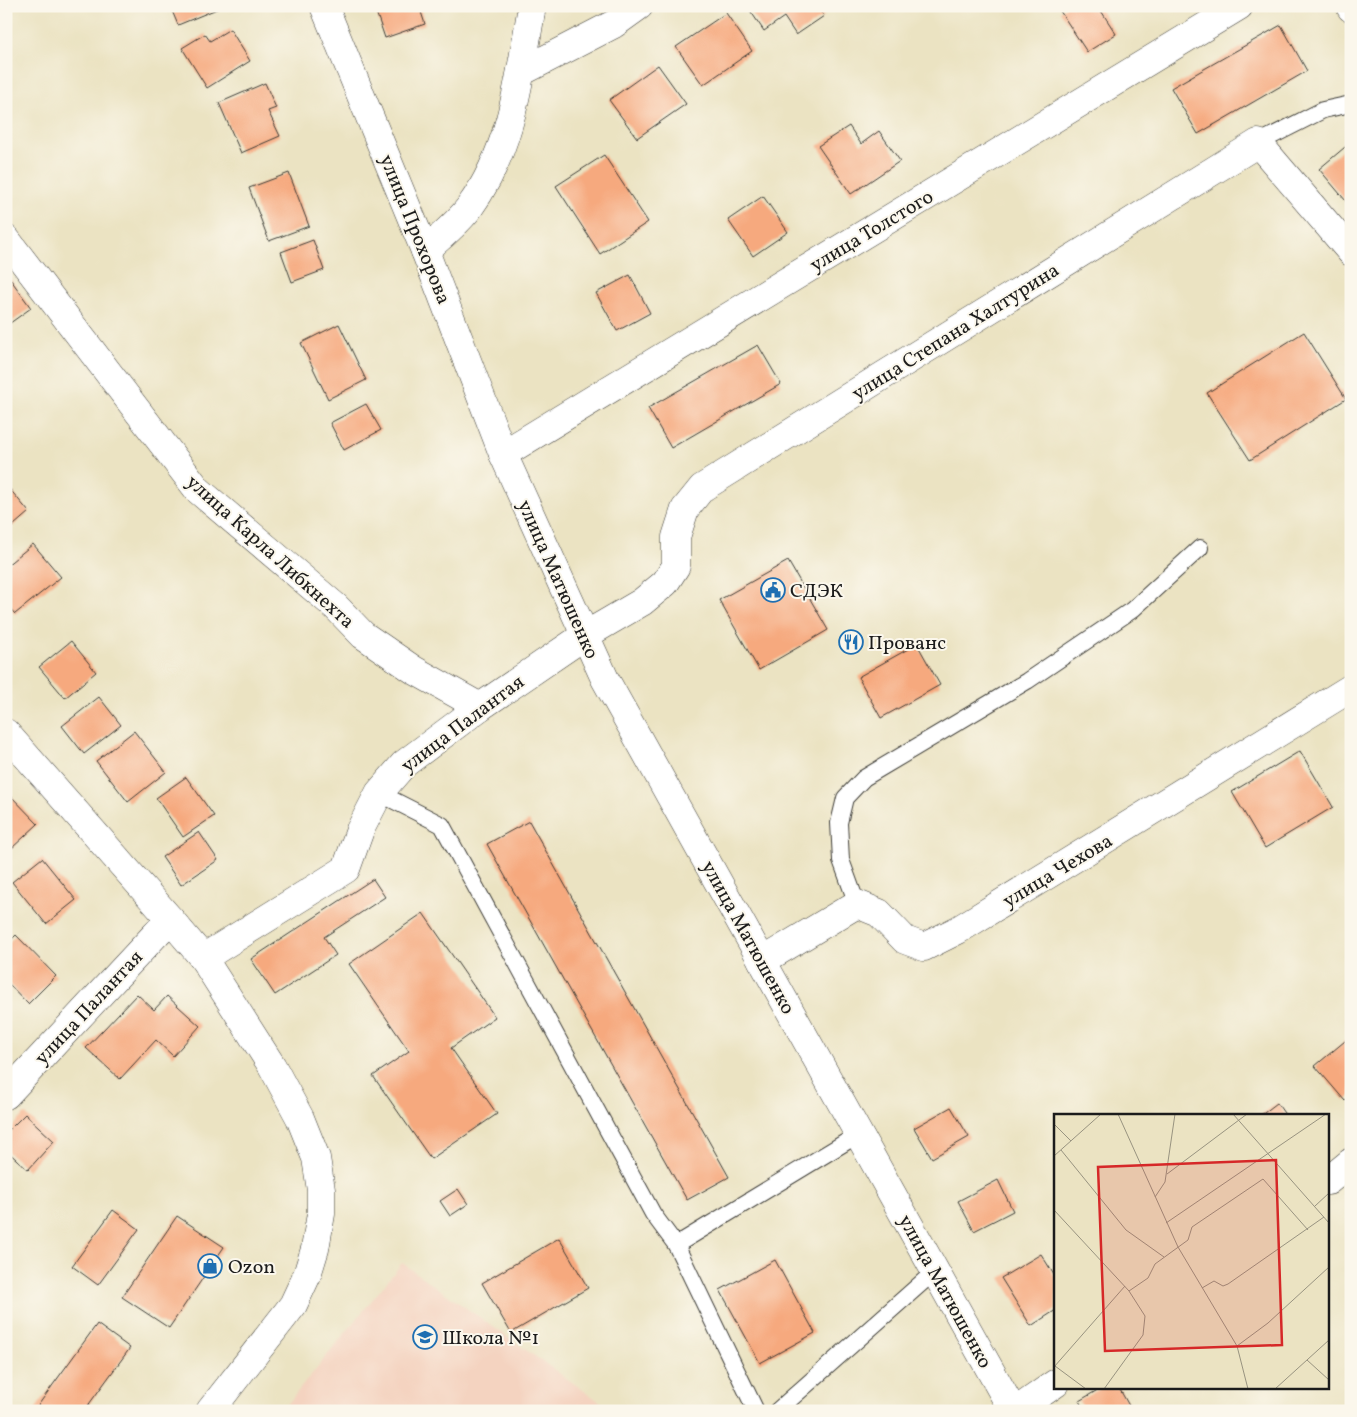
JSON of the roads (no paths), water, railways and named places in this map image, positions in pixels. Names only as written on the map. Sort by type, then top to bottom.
[{"type":"street","name":"улица Прохорова","points":[[324,6],[426,251],[503,454]]},
{"type":"street","points":[[426,251],[468,210],[490,176],[507,133],[521,72],[532,6]]},
{"type":"street","points":[[521,72],[614,24],[638,6]]},
{"type":"street","name":"улица Толстого","points":[[503,454],[1239,6]]},
{"type":"street","points":[[1258,143],[1351,252]]},
{"type":"street","name":"улица Степана Халтурина","points":[[584,636],[642,602],[664,583],[676,566],[676,537],[684,509],[702,488],[1258,143]]},
{"type":"street","name":"улица Карла Либкнехта","points":[[6,238],[198,490],[336,607],[363,635],[414,670],[480,707]]},
{"type":"street","name":"улица Матюшенко","points":[[503,454],[584,636],[629,724],[1014,1411]]},
{"type":"street","name":"улица Палантая","points":[[203,958],[346,869],[360,830],[379,793],[404,764],[480,707],[584,636]]},
{"type":"street","name":"улица Чехова","points":[[857,904],[879,913],[905,940],[924,947],[967,925],[1351,688]]},
{"type":"street","points":[[6,733],[203,958],[272,1066],[300,1118],[316,1158],[321,1190],[321,1214],[315,1249],[307,1276],[292,1305],[210,1411]]},
{"type":"street","points":[[762,961],[857,904]]},
{"type":"street","name":"улица Палантая","points":[[6,1095],[170,919]]},
{"type":"street","points":[[1330,1179],[1351,1162]]},
{"type":"street","points":[[1014,1411],[1054,1384]]},
{"type":"lane","points":[[1258,143],[1324,110],[1351,104]]},
{"type":"lane","points":[[857,904],[841,860],[839,823],[845,798],[864,778],[1028,681],[1132,610],[1200,548]]},
{"type":"lane","points":[[379,793],[442,825],[653,1214],[676,1245],[756,1411]]},
{"type":"lane","points":[[676,1245],[859,1134]]},
{"type":"lane","points":[[777,1411],[935,1271]]},
{"type":"place","name":"СДЭК","points":[[773,590]]},
{"type":"place","name":"Прованс","points":[[851,642]]},
{"type":"place","name":"Ozon","points":[[210,1266]]},
{"type":"place","name":"Школа №1","points":[[425,1337]]}]
